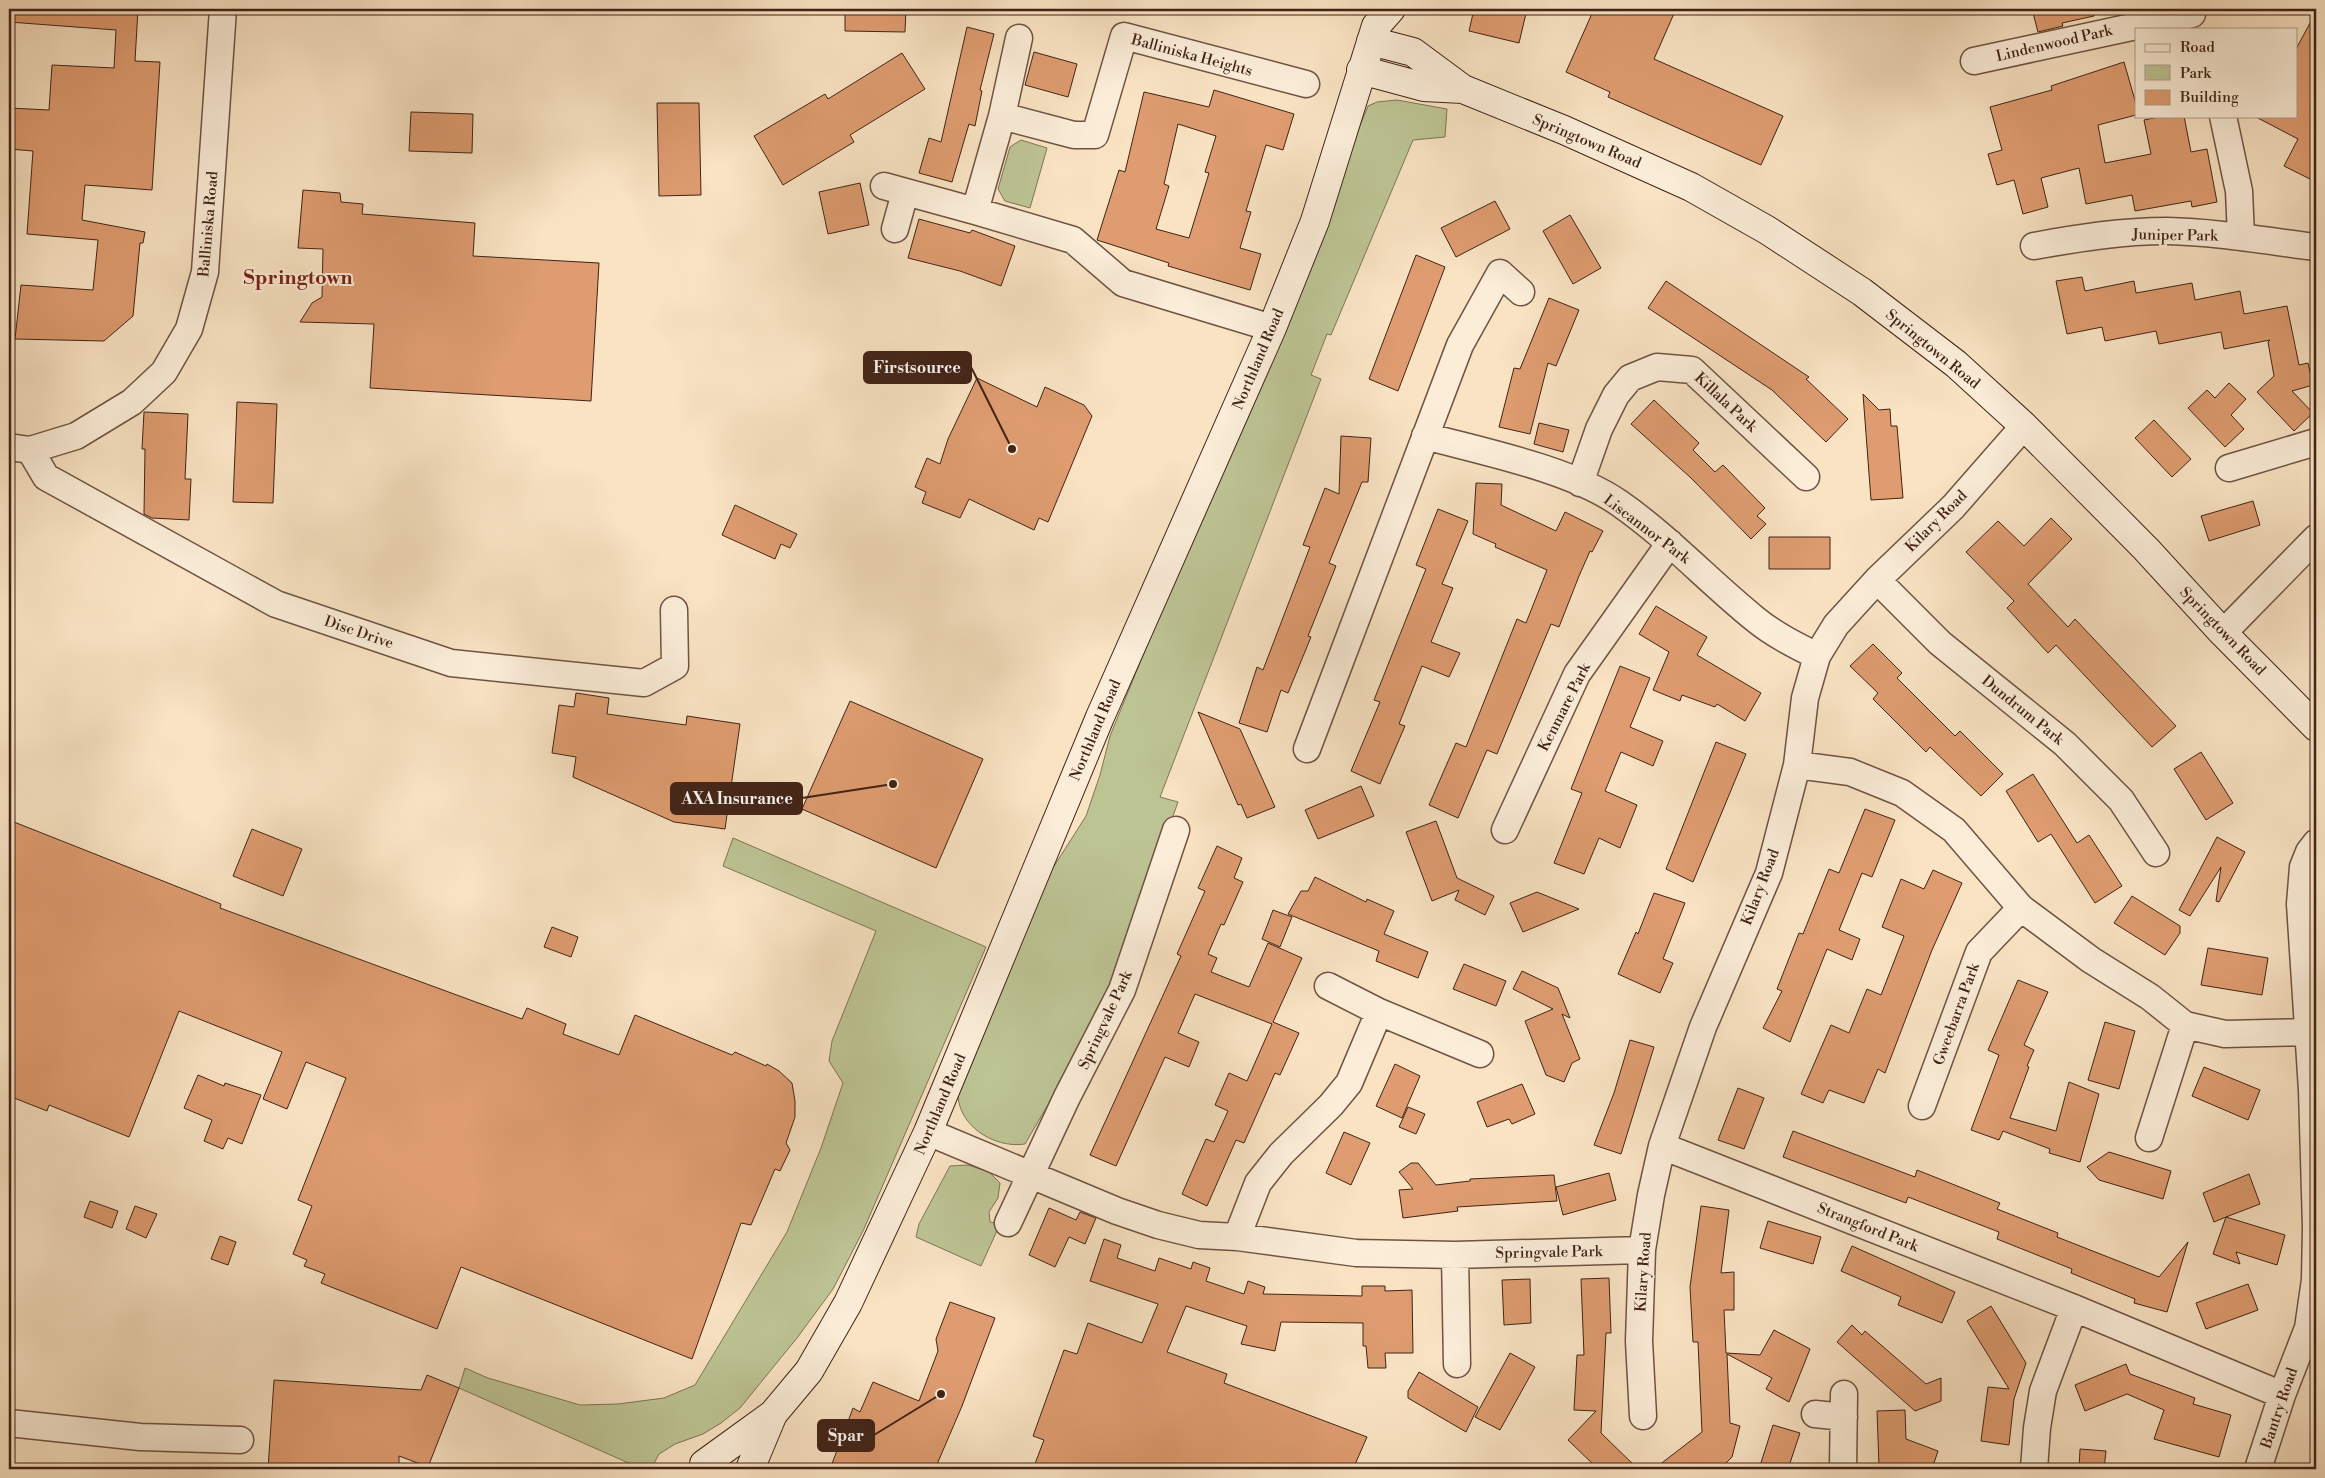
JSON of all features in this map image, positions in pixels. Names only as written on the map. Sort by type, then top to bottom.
[{"type":"main road","name":"Northland Road","points":[[707,1467],[773,1414],[809,1371],[848,1303],[928,1132],[1100,717],[1272,328],[1315,221],[1378,21]]},
{"type":"main road","name":"Springtown Road","points":[[1378,21],[1413,52],[1464,89],[1564,130],[1691,187],[1767,230],[1862,292],[1956,364],[2024,426],[2146,549],[2224,633],[2316,727]]},
{"type":"main road","name":"Springtown Road","points":[[1361,70],[1424,87],[1464,89]]},
{"type":"main road","name":"Northland Road","points":[[750,1469],[773,1414]]},
{"type":"street","name":"Balliniska Road","points":[[19,449],[76,436],[132,402],[164,372],[189,328],[205,272],[223,9]]},
{"type":"street","name":"Lindenwood Park","points":[[2138,28],[2193,17]]},
{"type":"street","name":"Lindenwood Park","points":[[1974,61],[2135,29]]},
{"type":"street","name":"Balliniska Heights","points":[[1002,116],[1074,135],[1095,135],[1124,36],[1306,84]]},
{"type":"street","points":[[975,210],[1002,116],[1019,38]]},
{"type":"street","points":[[2223,118],[2239,191],[2241,236]]},
{"type":"street","points":[[895,229],[894,190],[975,210],[1073,240],[1123,283],[1272,328]]},
{"type":"street","name":"Juniper Park","points":[[2034,246],[2094,236],[2167,231],[2241,236],[2316,247]]},
{"type":"street","points":[[1307,749],[1460,345],[1500,274],[1522,292]]},
{"type":"street","name":"Killala Park","points":[[1580,483],[1599,429],[1616,395],[1630,378],[1657,367],[1692,370],[1806,477]]},
{"type":"street","name":"Kilary Road","points":[[1643,1416],[1639,1341],[1642,1250],[1651,1195],[1662,1146],[1703,1027],[1769,873],[1797,765],[1806,698],[1817,656],[1836,625],[1877,580],[1953,506],[2024,426]]},
{"type":"street","name":"Liscannor Park","points":[[1425,436],[1554,473],[1580,483],[1617,502],[1670,543],[1756,619],[1792,644],[1817,656]]},
{"type":"street","points":[[2229,468],[2316,442]]},
{"type":"street","name":"Disc Drive","points":[[19,449],[46,477],[276,604],[451,663],[644,683],[675,666],[674,610]]},
{"type":"street","points":[[2224,633],[2316,538]]},
{"type":"street","name":"Kenmare Park","points":[[1505,830],[1577,674],[1670,543]]},
{"type":"street","name":"Dundrum Park","points":[[1877,580],[1940,642],[2065,744],[2121,800],[2156,853]]},
{"type":"street","points":[[1797,765],[1850,772],[1902,793],[1954,830],[2021,908],[2091,960],[2150,998],[2185,1025],[2225,1034],[2309,1032]]},
{"type":"street","name":"Springvale Park","points":[[1030,1175],[1067,1097],[1122,990],[1176,830]]},
{"type":"street","name":"Bantry Road","points":[[2258,1469],[2282,1395],[2308,1328],[2315,1280],[2315,1182],[2309,1032],[2309,944],[2300,904],[2304,867],[2309,852],[2316,842]]},
{"type":"street","name":"Gweebarra Park","points":[[1922,1106],[1979,952],[2021,908]]},
{"type":"street","points":[[1328,986],[1379,1012],[1480,1054]]},
{"type":"street","points":[[1238,1238],[1258,1183],[1281,1154],[1331,1105],[1349,1083],[1379,1012]]},
{"type":"street","points":[[2149,1138],[2185,1025]]},
{"type":"street","name":"Springvale Park","points":[[928,1132],[1030,1175],[1158,1225],[1199,1235],[1238,1238],[1356,1254],[1455,1255],[1642,1250]]},
{"type":"street","name":"Strangford Park","points":[[1662,1146],[2074,1308],[2282,1395]]},
{"type":"street","points":[[1008,1223],[1030,1175]]},
{"type":"street","points":[[1455,1255],[1464,1349]]},
{"type":"street","points":[[2034,1469],[2037,1428],[2043,1391],[2074,1308]]},
{"type":"street","points":[[1815,1414],[1844,1406],[1843,1469]]},
{"type":"street","points":[[9,1423],[140,1436],[240,1440]]},
{"type":"green space","points":[[1397,100],[1447,109],[1445,137],[1413,140],[1331,335],[1327,334],[1311,375],[1321,379],[1160,797],[1178,802],[1111,988],[1070,1067],[1025,1144],[1013,1145],[989,1138],[970,1124],[963,1114],[959,1103],[958,1091],[1051,871],[1086,816],[1100,775],[1110,736],[1368,106],[1377,102]]},
{"type":"green space","points":[[1021,140],[1047,148],[1030,208],[1005,201],[998,189],[1010,147]]},
{"type":"green space","points":[[733,838],[986,947],[863,1231],[833,1289],[797,1338],[740,1408],[703,1434],[675,1444],[659,1454],[651,1469],[642,1469],[459,1388],[465,1368],[488,1378],[580,1405],[618,1404],[664,1398],[695,1385],[787,1232],[821,1148],[843,1083],[829,1061],[832,1041],[876,931],[723,866]]},
{"type":"green space","points":[[968,1165],[989,1172],[1000,1183],[998,1198],[989,1212],[990,1222],[1000,1224],[981,1266],[916,1237],[919,1224],[950,1166]]},
{"type":"building","points":[[9,9],[138,9],[135,61],[160,62],[152,190],[85,185],[82,220],[145,232],[143,243],[140,243],[133,316],[104,341],[15,339],[21,285],[93,290],[98,240],[27,234],[33,151],[9,149],[9,108],[49,110],[52,65],[114,68],[116,30],[9,22]]},
{"type":"building","points":[[845,9],[906,9],[905,32],[845,31]]},
{"type":"building","points":[[1474,9],[1527,9],[1519,43],[1469,31]]},
{"type":"building","points":[[1594,9],[1676,9],[1654,59],[1783,116],[1761,165],[1608,97],[1610,92],[1566,72]]},
{"type":"building","points":[[2032,9],[2093,9],[2094,16],[2062,23],[2063,26],[2038,32]]},
{"type":"building","points":[[2316,12],[2316,182],[2284,166],[2298,139],[2258,118],[2298,118],[2298,45]]},
{"type":"building","points":[[967,27],[994,34],[980,90],[982,91],[975,126],[969,124],[952,182],[919,173],[929,138],[941,142]]},
{"type":"building","points":[[1034,52],[1077,64],[1068,97],[1025,85]]},
{"type":"building","points":[[902,53],[925,89],[850,135],[854,142],[783,185],[754,136],[825,94],[828,99]]},
{"type":"building","points":[[2124,62],[2135,100],[2135,115],[2098,125],[2105,163],[2151,154],[2144,120],[2154,118],[2184,118],[2191,152],[2207,149],[2217,202],[2192,207],[2191,201],[2135,211],[2132,195],[2086,204],[2079,168],[2041,178],[2048,207],[2023,214],[2014,180],[1997,185],[1988,154],[2002,150],[1990,107],[2052,90],[2051,86]]},
{"type":"building","points":[[1214,90],[1294,114],[1283,150],[1266,145],[1246,211],[1251,212],[1240,248],[1261,254],[1250,290],[1168,266],[1169,263],[1097,240],[1119,170],[1125,172],[1144,92],[1209,107]],"holes":[[[1178,124],[1216,136],[1205,172],[1209,173],[1189,238],[1156,229],[1169,186],[1164,184]]]},
{"type":"building","points":[[657,103],[699,103],[701,195],[659,196]]},
{"type":"building","points":[[411,112],[473,114],[472,153],[409,151]]},
{"type":"building","points":[[860,183],[869,225],[828,234],[819,192]]},
{"type":"building","points":[[303,190],[340,193],[341,202],[363,204],[362,214],[475,223],[473,256],[599,263],[591,401],[370,388],[374,324],[300,322],[312,303],[322,297],[323,249],[298,248]]},
{"type":"building","points":[[1495,201],[1510,229],[1456,257],[1441,228]]},
{"type":"building","points":[[1570,215],[1601,268],[1573,284],[1543,231]]},
{"type":"building","points":[[919,219],[970,233],[972,230],[1015,246],[1001,286],[960,271],[908,258]]},
{"type":"building","points":[[1416,255],[1445,267],[1398,391],[1369,379]]},
{"type":"building","points":[[2082,277],[2085,291],[2134,281],[2136,293],[2192,283],[2195,300],[2240,291],[2244,314],[2287,306],[2299,365],[2308,363],[2313,385],[2292,391],[2313,413],[2294,431],[2257,392],[2274,376],[2268,342],[2270,340],[2224,349],[2221,332],[2159,344],[2156,331],[2105,341],[2102,327],[2067,334],[2056,281]]},
{"type":"building","points":[[1666,281],[1809,377],[1806,379],[1848,419],[1826,442],[1772,390],[1648,308]]},
{"type":"building","points":[[1549,298],[1579,310],[1556,366],[1548,363],[1530,434],[1499,427],[1514,368],[1520,369]]},
{"type":"building","points":[[977,378],[1037,407],[1045,387],[1084,405],[1092,416],[1048,522],[1039,518],[1034,530],[969,499],[960,518],[922,503],[926,492],[915,487],[927,458],[940,464],[948,439]]},
{"type":"building","points":[[2229,383],[2246,399],[2231,415],[2244,429],[2225,447],[2188,408],[2207,390],[2215,398]]},
{"type":"building","points":[[1863,394],[1879,410],[1890,409],[1891,426],[1897,426],[1903,498],[1871,500]]},
{"type":"building","points":[[1654,400],[1699,443],[1693,450],[1715,472],[1723,465],[1765,508],[1757,516],[1766,524],[1751,539],[1691,478],[1631,424]]},
{"type":"building","points":[[237,402],[277,404],[273,503],[233,502]]},
{"type":"building","points":[[144,412],[188,414],[185,479],[191,479],[189,520],[152,518],[144,514],[145,449],[142,449]]},
{"type":"building","points":[[2154,420],[2191,459],[2172,477],[2135,438]]},
{"type":"building","points":[[1539,423],[1569,430],[1563,452],[1534,444]]},
{"type":"building","points":[[1341,436],[1371,438],[1368,482],[1362,482],[1329,563],[1336,566],[1308,636],[1311,637],[1288,693],[1281,690],[1267,732],[1239,723],[1257,667],[1263,670],[1310,547],[1303,545],[1325,488],[1339,494]]},
{"type":"building","points":[[1476,483],[1502,484],[1501,505],[1556,531],[1565,512],[1603,531],[1592,552],[1590,551],[1559,627],[1551,624],[1497,754],[1487,750],[1458,818],[1429,805],[1456,743],[1466,747],[1517,619],[1526,623],[1547,570],[1495,547],[1496,544],[1473,534]]},
{"type":"building","points":[[2253,501],[2260,525],[2209,541],[2201,516]]},
{"type":"building","points":[[735,505],[797,534],[790,548],[781,544],[775,559],[722,535]]},
{"type":"building","points":[[1438,509],[1468,521],[1442,584],[1453,588],[1431,642],[1460,653],[1449,677],[1422,666],[1399,724],[1405,726],[1380,784],[1351,771],[1380,702],[1374,700],[1426,569],[1416,565]]},
{"type":"building","points":[[2051,518],[2072,539],[2028,584],[2068,627],[2075,619],[2176,726],[2152,747],[2056,645],[2048,653],[2007,608],[2014,601],[1966,552],[1998,521],[2024,546]]},
{"type":"building","points":[[1769,537],[1830,537],[1830,569],[1769,569]]},
{"type":"building","points":[[1656,606],[1707,637],[1697,655],[1761,693],[1745,721],[1717,704],[1715,707],[1682,695],[1680,701],[1653,690],[1669,652],[1639,634]]},
{"type":"building","points":[[1873,644],[1902,673],[1897,678],[1955,736],[1960,731],[2003,774],[1981,796],[1930,747],[1926,752],[1873,699],[1878,693],[1850,666]]},
{"type":"building","points":[[1620,666],[1650,678],[1630,727],[1663,741],[1653,766],[1621,752],[1605,791],[1637,805],[1620,848],[1599,838],[1584,874],[1554,863],[1582,793],[1571,789]]},
{"type":"building","points":[[576,693],[609,698],[607,714],[686,725],[687,716],[740,724],[725,829],[674,822],[573,777],[576,757],[552,753],[559,705],[574,707]]},
{"type":"building","points":[[850,701],[983,759],[936,868],[802,809]]},
{"type":"building","points":[[1198,712],[1240,729],[1275,807],[1247,818],[1241,804],[1238,805]]},
{"type":"building","points":[[1716,742],[1746,754],[1693,882],[1666,869]]},
{"type":"building","points":[[2201,752],[2233,803],[2206,820],[2174,769]]},
{"type":"building","points":[[2033,774],[2077,843],[2089,835],[2122,886],[2095,903],[2051,834],[2038,842],[2006,791]]},
{"type":"building","points":[[1361,786],[1374,816],[1318,839],[1305,810]]},
{"type":"building","points":[[1865,809],[1895,820],[1872,877],[1862,873],[1839,930],[1860,939],[1852,960],[1827,949],[1790,1042],[1763,1028],[1782,991],[1777,989],[1799,933],[1803,934],[1829,869],[1839,873]]},
{"type":"building","points":[[9,820],[221,904],[220,908],[522,1019],[527,1008],[566,1024],[563,1034],[619,1055],[635,1015],[732,1055],[735,1052],[766,1066],[767,1064],[779,1071],[792,1083],[795,1101],[795,1117],[786,1143],[790,1150],[780,1171],[775,1169],[751,1225],[741,1223],[692,1359],[461,1267],[437,1329],[321,1283],[325,1274],[304,1266],[307,1260],[293,1254],[312,1206],[298,1200],[346,1078],[306,1062],[287,1109],[263,1099],[282,1052],[179,1011],[129,1137],[49,1105],[47,1111],[9,1096]]},
{"type":"building","points":[[1436,821],[1457,878],[1494,896],[1485,915],[1455,900],[1459,890],[1432,901],[1406,832]]},
{"type":"building","points":[[252,829],[302,849],[283,896],[233,876]]},
{"type":"building","points":[[2217,837],[2245,852],[2219,902],[2216,901],[2221,867],[2190,916],[2179,910]]},
{"type":"building","points":[[1217,846],[1242,858],[1234,878],[1243,882],[1224,925],[1221,924],[1208,954],[1217,958],[1211,972],[1249,987],[1268,943],[1302,958],[1273,1022],[1299,1033],[1280,1075],[1275,1073],[1244,1143],[1236,1140],[1207,1206],[1182,1194],[1206,1139],[1214,1142],[1228,1111],[1215,1105],[1229,1073],[1247,1081],[1272,1024],[1195,994],[1178,1033],[1199,1042],[1189,1067],[1165,1057],[1116,1166],[1090,1155],[1181,956],[1177,954],[1205,891],[1198,888]]},
{"type":"building","points":[[1933,870],[1962,883],[1932,950],[1885,1073],[1878,1069],[1864,1103],[1829,1090],[1823,1103],[1801,1094],[1831,1025],[1849,1033],[1867,989],[1881,995],[1904,936],[1882,927],[1901,879],[1924,889]]},
{"type":"building","points":[[1315,877],[1366,902],[1367,899],[1394,911],[1384,934],[1428,952],[1418,978],[1376,961],[1379,951],[1288,914],[1301,891],[1308,891]]},
{"type":"building","points":[[1537,892],[1579,909],[1523,932],[1510,903]]},
{"type":"building","points":[[1654,893],[1685,903],[1663,959],[1673,963],[1660,993],[1618,974],[1636,932],[1638,934]]},
{"type":"building","points":[[2132,896],[2180,926],[2180,933],[2165,955],[2114,923]]},
{"type":"building","points":[[1273,910],[1292,917],[1280,947],[1262,939]]},
{"type":"building","points":[[552,927],[578,937],[571,957],[544,947]]},
{"type":"building","points":[[2208,948],[2268,958],[2262,995],[2201,985]]},
{"type":"building","points":[[1464,964],[1506,981],[1496,1006],[1453,989]]},
{"type":"building","points":[[1522,971],[1558,988],[1570,1018],[1562,1014],[1580,1059],[1572,1063],[1564,1082],[1546,1075],[1525,1021],[1553,1009],[1513,989]]},
{"type":"building","points":[[2018,980],[2048,992],[2024,1045],[2034,1050],[2010,1118],[2056,1131],[2069,1082],[2099,1094],[2080,1162],[2049,1153],[2050,1149],[2003,1131],[1999,1140],[1971,1130],[1999,1055],[1988,1050]]},
{"type":"building","points":[[2105,1022],[2135,1031],[2119,1089],[2088,1080]]},
{"type":"building","points":[[1630,1040],[1654,1047],[1621,1154],[1594,1145],[1614,1093]]},
{"type":"building","points":[[1395,1064],[1420,1076],[1402,1118],[1376,1106]]},
{"type":"building","points":[[2204,1067],[2260,1090],[2248,1120],[2192,1096]]},
{"type":"building","points":[[198,1075],[224,1086],[225,1083],[261,1095],[242,1144],[228,1138],[223,1149],[204,1141],[212,1120],[184,1108]]},
{"type":"building","points":[[1522,1084],[1535,1114],[1512,1124],[1509,1119],[1487,1127],[1477,1102]]},
{"type":"building","points":[[1738,1088],[1764,1098],[1744,1149],[1718,1140]]},
{"type":"building","points":[[1408,1107],[1425,1114],[1416,1134],[1399,1127]]},
{"type":"building","points":[[1793,1131],[1915,1177],[1917,1170],[2000,1203],[1997,1209],[2058,1233],[2057,1237],[2159,1277],[2188,1242],[2167,1312],[2134,1303],[2135,1299],[2071,1273],[2072,1269],[1997,1239],[1999,1232],[1908,1197],[1906,1203],[1783,1157]]},
{"type":"building","points":[[1344,1132],[1370,1143],[1351,1185],[1326,1173]]},
{"type":"building","points":[[2109,1152],[2171,1171],[2163,1199],[2099,1180],[2087,1167]]},
{"type":"building","points":[[1411,1163],[1418,1163],[1436,1185],[1470,1181],[1470,1179],[1554,1175],[1557,1201],[1457,1207],[1458,1211],[1403,1218],[1399,1190],[1413,1189],[1399,1172]]},
{"type":"building","points":[[1609,1173],[1616,1200],[1563,1215],[1556,1187]]},
{"type":"building","points":[[2249,1174],[2260,1204],[2214,1222],[2203,1193]]},
{"type":"building","points":[[90,1201],[118,1211],[112,1228],[84,1217]]},
{"type":"building","points":[[135,1206],[157,1214],[146,1238],[126,1229]]},
{"type":"building","points":[[1701,1206],[1729,1210],[1721,1273],[1734,1272],[1734,1310],[1724,1310],[1726,1353],[1760,1355],[1774,1330],[1810,1349],[1789,1402],[1766,1389],[1772,1378],[1727,1354],[1730,1423],[1740,1426],[1732,1457],[1720,1469],[1654,1469],[1702,1432],[1698,1342],[1693,1342],[1690,1287]]},
{"type":"building","points":[[1049,1208],[1076,1220],[1080,1212],[1096,1218],[1085,1244],[1069,1237],[1055,1267],[1029,1255]]},
{"type":"building","points":[[2226,1217],[2285,1235],[2277,1265],[2236,1252],[2240,1264],[2213,1254]]},
{"type":"building","points":[[1768,1221],[1821,1237],[1813,1264],[1760,1248]]},
{"type":"building","points":[[220,1236],[236,1242],[228,1265],[211,1259]]},
{"type":"building","points":[[1104,1239],[1121,1245],[1117,1258],[1155,1271],[1159,1258],[1191,1269],[1193,1262],[1210,1268],[1206,1281],[1244,1294],[1248,1281],[1265,1287],[1263,1294],[1362,1296],[1362,1286],[1385,1286],[1385,1291],[1412,1290],[1413,1353],[1385,1353],[1386,1368],[1368,1368],[1366,1346],[1363,1346],[1363,1323],[1281,1322],[1275,1351],[1241,1344],[1247,1326],[1186,1306],[1167,1352],[1227,1374],[1224,1383],[1367,1437],[1353,1469],[1033,1469],[1044,1440],[1033,1436],[1064,1350],[1077,1354],[1088,1323],[1142,1343],[1158,1304],[1090,1281]]},
{"type":"building","points":[[1852,1246],[1955,1292],[1942,1323],[1898,1305],[1901,1297],[1841,1271]]},
{"type":"building","points":[[1609,1278],[1611,1333],[1606,1333],[1601,1433],[1638,1469],[1598,1469],[1568,1440],[1596,1411],[1574,1410],[1577,1355],[1584,1355],[1581,1279]]},
{"type":"building","points":[[1530,1279],[1531,1323],[1504,1325],[1502,1280]]},
{"type":"building","points":[[2248,1284],[2258,1310],[2206,1329],[2196,1303]]},
{"type":"building","points":[[950,1302],[995,1318],[962,1406],[935,1469],[830,1469],[853,1408],[860,1412],[873,1382],[919,1401],[938,1351],[936,1339]]},
{"type":"building","points":[[1991,1306],[2026,1363],[2014,1399],[2009,1445],[1981,1441],[1988,1387],[2009,1389],[1967,1321]]},
{"type":"building","points":[[1852,1325],[1862,1335],[1865,1331],[1926,1384],[1941,1378],[1941,1401],[1915,1411],[1837,1342]]},
{"type":"building","points":[[1510,1353],[1535,1367],[1500,1430],[1475,1417]]},
{"type":"building","points":[[2126,1364],[2130,1374],[2195,1398],[2193,1404],[2231,1415],[2219,1457],[2154,1439],[2164,1410],[2127,1394],[2085,1411],[2075,1385]]},
{"type":"building","points":[[1419,1372],[1478,1407],[1466,1432],[1408,1398],[1408,1391]]},
{"type":"building","points":[[427,1375],[459,1388],[428,1467],[399,1456],[399,1469],[268,1469],[274,1380],[421,1390]]},
{"type":"building","points":[[1905,1410],[1906,1439],[1938,1451],[1932,1469],[1914,1469],[1915,1465],[1879,1466],[1877,1411]]},
{"type":"building","points":[[1773,1425],[1800,1433],[1788,1469],[1759,1469]]},
{"type":"building","points":[[2080,1449],[2106,1451],[2104,1469],[2079,1469]]},
{"type":"place","name":"Firstsource","points":[[1012,449]]},
{"type":"place","name":"AXA Insurance","points":[[893,784]]},
{"type":"place","name":"Spar","points":[[941,1394]]},
{"type":"district","name":"Springtown","points":[[298,277]]}]
